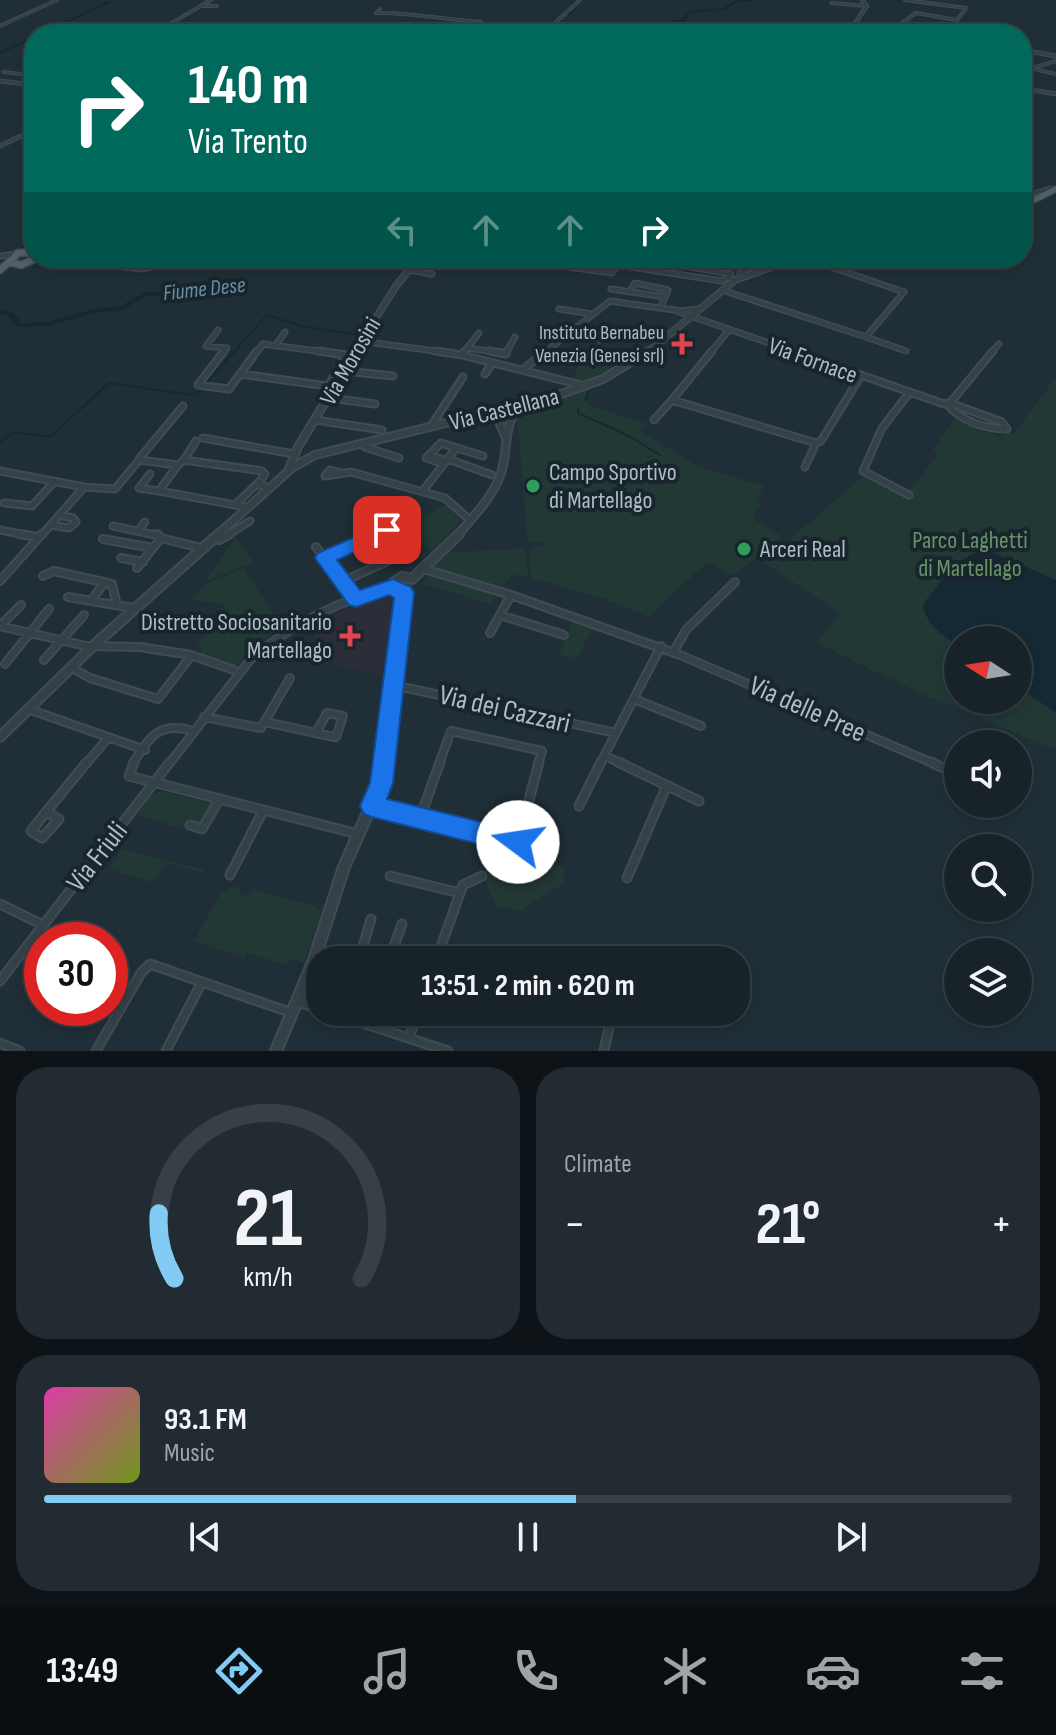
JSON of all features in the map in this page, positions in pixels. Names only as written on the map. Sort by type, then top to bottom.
[{"type":"main road","points":[[0,270],[16,254],[24,252]]},
{"type":"main road","points":[[9,261],[21,265]]},
{"type":"main road","points":[[0,270],[24,264]]},
{"type":"street","points":[[0,26],[57,0]]},
{"type":"street","points":[[170,24],[211,0]]},
{"type":"street","points":[[550,24],[567,14],[580,0]]},
{"type":"street","points":[[862,0],[867,6]]},
{"type":"street","points":[[901,24],[916,13],[957,20],[966,8],[905,0]]},
{"type":"street","points":[[831,3],[867,6]]},
{"type":"street","points":[[202,5],[217,6]]},
{"type":"street","points":[[854,24],[867,6]]},
{"type":"street","points":[[380,9],[376,13],[404,12],[423,18],[483,24]]},
{"type":"street","points":[[1032,52],[1056,58]]},
{"type":"street","points":[[1032,68],[1056,58]]},
{"type":"street","points":[[1032,68],[1056,74]]},
{"type":"street","points":[[3,72],[21,74],[8,82]]},
{"type":"street","points":[[0,81],[24,84]]},
{"type":"street","points":[[1036,84],[1032,90],[1056,94]]},
{"type":"street","points":[[0,146],[24,135]]},
{"type":"street","points":[[0,256],[16,254]]},
{"type":"street","points":[[0,256],[9,261]]},
{"type":"street","points":[[575,268],[612,273],[615,268]]},
{"type":"street","points":[[637,268],[722,281],[734,277]]},
{"type":"street","points":[[694,268],[734,277],[739,285],[730,292]]},
{"type":"street","points":[[745,268],[750,270]]},
{"type":"street","name":"Via Castellana","points":[[235,505],[264,484],[315,455],[586,387],[636,362],[679,325],[694,318],[698,309],[734,277],[755,268]]},
{"type":"street","points":[[834,268],[904,292],[866,337]]},
{"type":"street","points":[[409,270],[432,274]]},
{"type":"street","name":"Via Morosini","points":[[289,469],[294,454],[336,387],[360,341],[409,270]]},
{"type":"street","points":[[629,292],[633,284],[638,283],[664,287],[668,290],[660,308]]},
{"type":"street","points":[[611,289],[672,298]]},
{"type":"street","points":[[722,290],[906,351]]},
{"type":"street","points":[[523,370],[614,301],[679,312],[698,309]]},
{"type":"street","points":[[559,309],[593,314]]},
{"type":"street","points":[[679,312],[679,325]]},
{"type":"street","name":"Via Fornace","points":[[679,312],[860,377],[948,404],[1002,422],[1007,429],[953,413],[948,404]]},
{"type":"street","points":[[574,329],[601,338],[614,338]]},
{"type":"street","points":[[218,330],[206,346],[227,348],[198,385],[229,389],[263,344],[346,355],[328,386]]},
{"type":"street","points":[[654,420],[729,330]]},
{"type":"street","points":[[276,346],[285,332]]},
{"type":"street","points":[[462,355],[479,333]]},
{"type":"street","points":[[467,348],[506,354],[515,337]]},
{"type":"street","points":[[360,341],[462,355],[586,387]]},
{"type":"street","points":[[948,404],[999,344]]},
{"type":"street","points":[[485,374],[492,363]]},
{"type":"street","points":[[345,371],[393,376]]},
{"type":"street","points":[[240,374],[336,387]]},
{"type":"street","points":[[433,423],[463,377]]},
{"type":"street","points":[[805,467],[816,443],[821,441],[860,377]]},
{"type":"street","points":[[909,495],[863,471],[882,428],[910,392]]},
{"type":"street","points":[[329,398],[375,404]]},
{"type":"street","points":[[672,400],[816,443]]},
{"type":"street","points":[[412,579],[414,586],[404,593],[397,592],[393,586],[399,578],[412,579],[423,568],[469,519],[500,477],[509,418],[522,404]]},
{"type":"street","points":[[0,471],[84,487],[115,489],[139,460],[137,458],[183,406]]},
{"type":"street","points":[[499,410],[509,418]]},
{"type":"street","points":[[499,410],[499,421],[507,435]]},
{"type":"street","points":[[476,416],[499,421]]},
{"type":"street","points":[[315,420],[382,430]]},
{"type":"street","points":[[203,438],[294,454]]},
{"type":"street","points":[[159,491],[196,441]]},
{"type":"street","points":[[483,456],[441,443],[427,459],[446,461],[492,475]]},
{"type":"street","points":[[364,444],[365,447],[399,458]]},
{"type":"street","points":[[422,492],[456,448]]},
{"type":"street","points":[[139,460],[178,465]]},
{"type":"street","points":[[184,460],[262,471],[265,474],[264,484]]},
{"type":"street","points":[[343,473],[445,498],[469,519]]},
{"type":"street","points":[[150,474],[139,488],[246,507]]},
{"type":"street","points":[[4,503],[32,506],[55,482]]},
{"type":"street","name":"Via Castellana","points":[[0,737],[93,646],[246,507],[264,484]]},
{"type":"street","points":[[1,578],[84,487]]},
{"type":"street","points":[[50,525],[69,528],[76,522],[73,518],[59,515]]},
{"type":"street","points":[[212,537],[219,540],[250,521]]},
{"type":"street","points":[[138,531],[145,522]]},
{"type":"street","points":[[113,526],[160,534],[161,538],[201,548]]},
{"type":"street","points":[[0,530],[39,537]]},
{"type":"street","points":[[325,558],[387,530],[405,553],[342,582]]},
{"type":"street","points":[[137,568],[161,538]]},
{"type":"street","points":[[103,539],[154,548]]},
{"type":"street","points":[[316,547],[356,599]]},
{"type":"street","points":[[121,558],[143,562]]},
{"type":"street","name":"Via delle Pree","points":[[423,568],[601,622],[762,687],[941,767]]},
{"type":"street","points":[[43,576],[54,571],[112,584],[117,605]]},
{"type":"street","points":[[674,651],[686,630],[735,582]]},
{"type":"street","points":[[91,601],[104,583]]},
{"type":"street","name":"Via Friuli","points":[[45,922],[250,660],[292,630],[356,599],[393,586]]},
{"type":"street","points":[[276,1051],[381,783],[404,593]]},
{"type":"street","points":[[490,633],[511,595]]},
{"type":"street","points":[[68,597],[134,608]]},
{"type":"street","points":[[0,626],[21,605]]},
{"type":"street","points":[[5,664],[49,609]]},
{"type":"street","points":[[44,660],[84,615]]},
{"type":"street","points":[[500,615],[564,635]]},
{"type":"street","points":[[0,626],[93,646],[140,647],[191,655],[234,670]]},
{"type":"street","points":[[579,806],[661,646]]},
{"type":"street","points":[[71,667],[90,678],[158,699],[191,655]]},
{"type":"street","points":[[204,717],[256,729],[265,722],[290,678]]},
{"type":"street","name":"Via dei Cazzari","points":[[393,685],[616,733]]},
{"type":"street","points":[[634,699],[701,726]]},
{"type":"street","points":[[28,709],[145,750]]},
{"type":"street","points":[[265,722],[316,733],[336,737],[343,716],[327,713],[316,733]]},
{"type":"street","points":[[193,731],[166,727],[159,731],[128,773],[133,778],[359,834]]},
{"type":"street","points":[[372,806],[420,818],[518,842],[542,751],[451,731],[420,818]]},
{"type":"street","points":[[45,812],[108,738]]},
{"type":"street","points":[[605,756],[699,801]]},
{"type":"street","points":[[627,878],[667,785]]},
{"type":"street","points":[[190,825],[202,829],[219,800]]},
{"type":"street","points":[[230,875],[263,811]]},
{"type":"street","points":[[390,876],[460,893]]},
{"type":"street","points":[[441,946],[463,885],[482,876]]},
{"type":"street","points":[[0,904],[37,922]]},
{"type":"street","points":[[361,946],[371,919]]},
{"type":"street","points":[[394,946],[402,924]]},
{"type":"street","name":"Via Friuli","points":[[0,981],[24,950]]},
{"type":"street","points":[[96,1051],[141,973],[150,964],[292,1013]]},
{"type":"street","points":[[166,1051],[202,982]]},
{"type":"street","points":[[297,1002],[306,1005]]},
{"type":"street","points":[[372,1026],[448,1051]]},
{"type":"street","points":[[409,1038],[413,1026]]},
{"type":"street","points":[[604,1051],[609,1026]]},
{"type":"street","points":[[0,1043],[20,1051]]},
{"type":"shaded area","name":"Distretto Sociosanitario Martellago","points":[[377,595],[394,597],[382,675],[313,662],[315,624]]},
{"type":"green space","points":[[588,347],[602,350],[595,361],[617,368],[582,384],[571,381],[583,358],[586,358],[583,357]]},
{"type":"green space","name":"Parco Laghetti di Martellago","points":[[1056,377],[1056,750],[1032,740],[1032,730],[1008,730],[970,714],[1032,714],[1032,626],[944,626],[944,703],[817,643],[840,613],[763,562],[866,474],[906,495],[938,454],[933,449],[954,420],[998,436],[1015,432]]},
{"type":"green space","points":[[586,390],[588,393],[583,400],[593,407],[646,423],[641,431],[697,466],[764,486],[755,502],[761,504],[752,518],[783,537],[734,575],[707,562],[649,617],[608,600],[531,578],[529,548],[545,546],[544,542],[528,543],[517,418],[527,408]]},
{"type":"green space","points":[[448,504],[462,519],[431,551],[407,523],[413,520],[406,522],[394,509],[421,517]]},
{"type":"green space","points":[[236,537],[253,562],[205,581]]},
{"type":"green space","points":[[525,548],[528,576],[512,575],[501,589],[429,567],[443,553]]},
{"type":"green space","points":[[243,568],[283,627],[251,649],[235,666],[200,653],[203,648],[197,646],[225,605],[197,600],[189,603],[203,585]]},
{"type":"green space","points":[[429,574],[506,597],[505,600],[495,597],[491,604],[423,584]]},
{"type":"green space","points":[[574,619],[594,625],[576,661],[559,654]]},
{"type":"green space","points":[[162,791],[210,803],[211,806],[200,822],[188,819],[180,828],[137,815],[151,795]]},
{"type":"green space","points":[[122,849],[205,870],[204,873],[166,863],[153,883],[109,869]]},
{"type":"green space","points":[[530,851],[564,868],[564,883],[522,910],[497,907],[482,876]]},
{"type":"green space","points":[[236,885],[242,896],[255,890],[322,910],[310,946],[306,946],[304,963],[291,959],[287,965],[247,953],[244,958],[194,941],[220,894]]},
{"type":"water","points":[[987,550],[1056,580],[1056,713],[1032,697],[1032,626],[944,626],[944,635],[927,618],[923,604],[959,563]]},
{"type":"waterway","points":[[569,14],[581,0]]},
{"type":"waterway","name":"Fiume Dese","points":[[662,24],[682,21],[689,12],[724,9],[736,1],[761,0]]},
{"type":"waterway","points":[[858,23],[870,6],[865,0]]},
{"type":"waterway","points":[[95,8],[109,2]]},
{"type":"waterway","points":[[62,24],[92,10]]},
{"type":"waterway","points":[[0,53],[24,42]]},
{"type":"waterway","points":[[20,249],[24,247]]},
{"type":"waterway","name":"Fiume Dese","points":[[0,312],[9,313],[20,325],[48,324],[94,311],[122,308],[146,294],[179,295],[215,285],[232,284]]},
{"type":"waterway","points":[[368,336],[381,314]]},
{"type":"waterway","points":[[206,383],[267,315],[301,326],[360,335]]},
{"type":"waterway","points":[[0,442],[14,432],[50,437],[109,383],[192,395],[202,389]]},
{"type":"waterway","points":[[586,399],[589,391]]},
{"type":"waterway","points":[[578,408],[578,413],[629,436],[660,455]]},
{"type":"place","name":"Instituto Bernabeu Venezia (Genesi srl)","points":[[682,344]]},
{"type":"place","name":"Campo Sportivo di Martellago","points":[[533,486]]},
{"type":"place","name":"Arceri Real","points":[[744,549]]},
{"type":"place","name":"Distretto Sociosanitario Martellago","points":[[350,636]]},
{"type":"route","points":[[387,530],[325,558],[356,599],[393,586],[397,592],[404,593],[381,783],[372,806],[518,842]]}]
